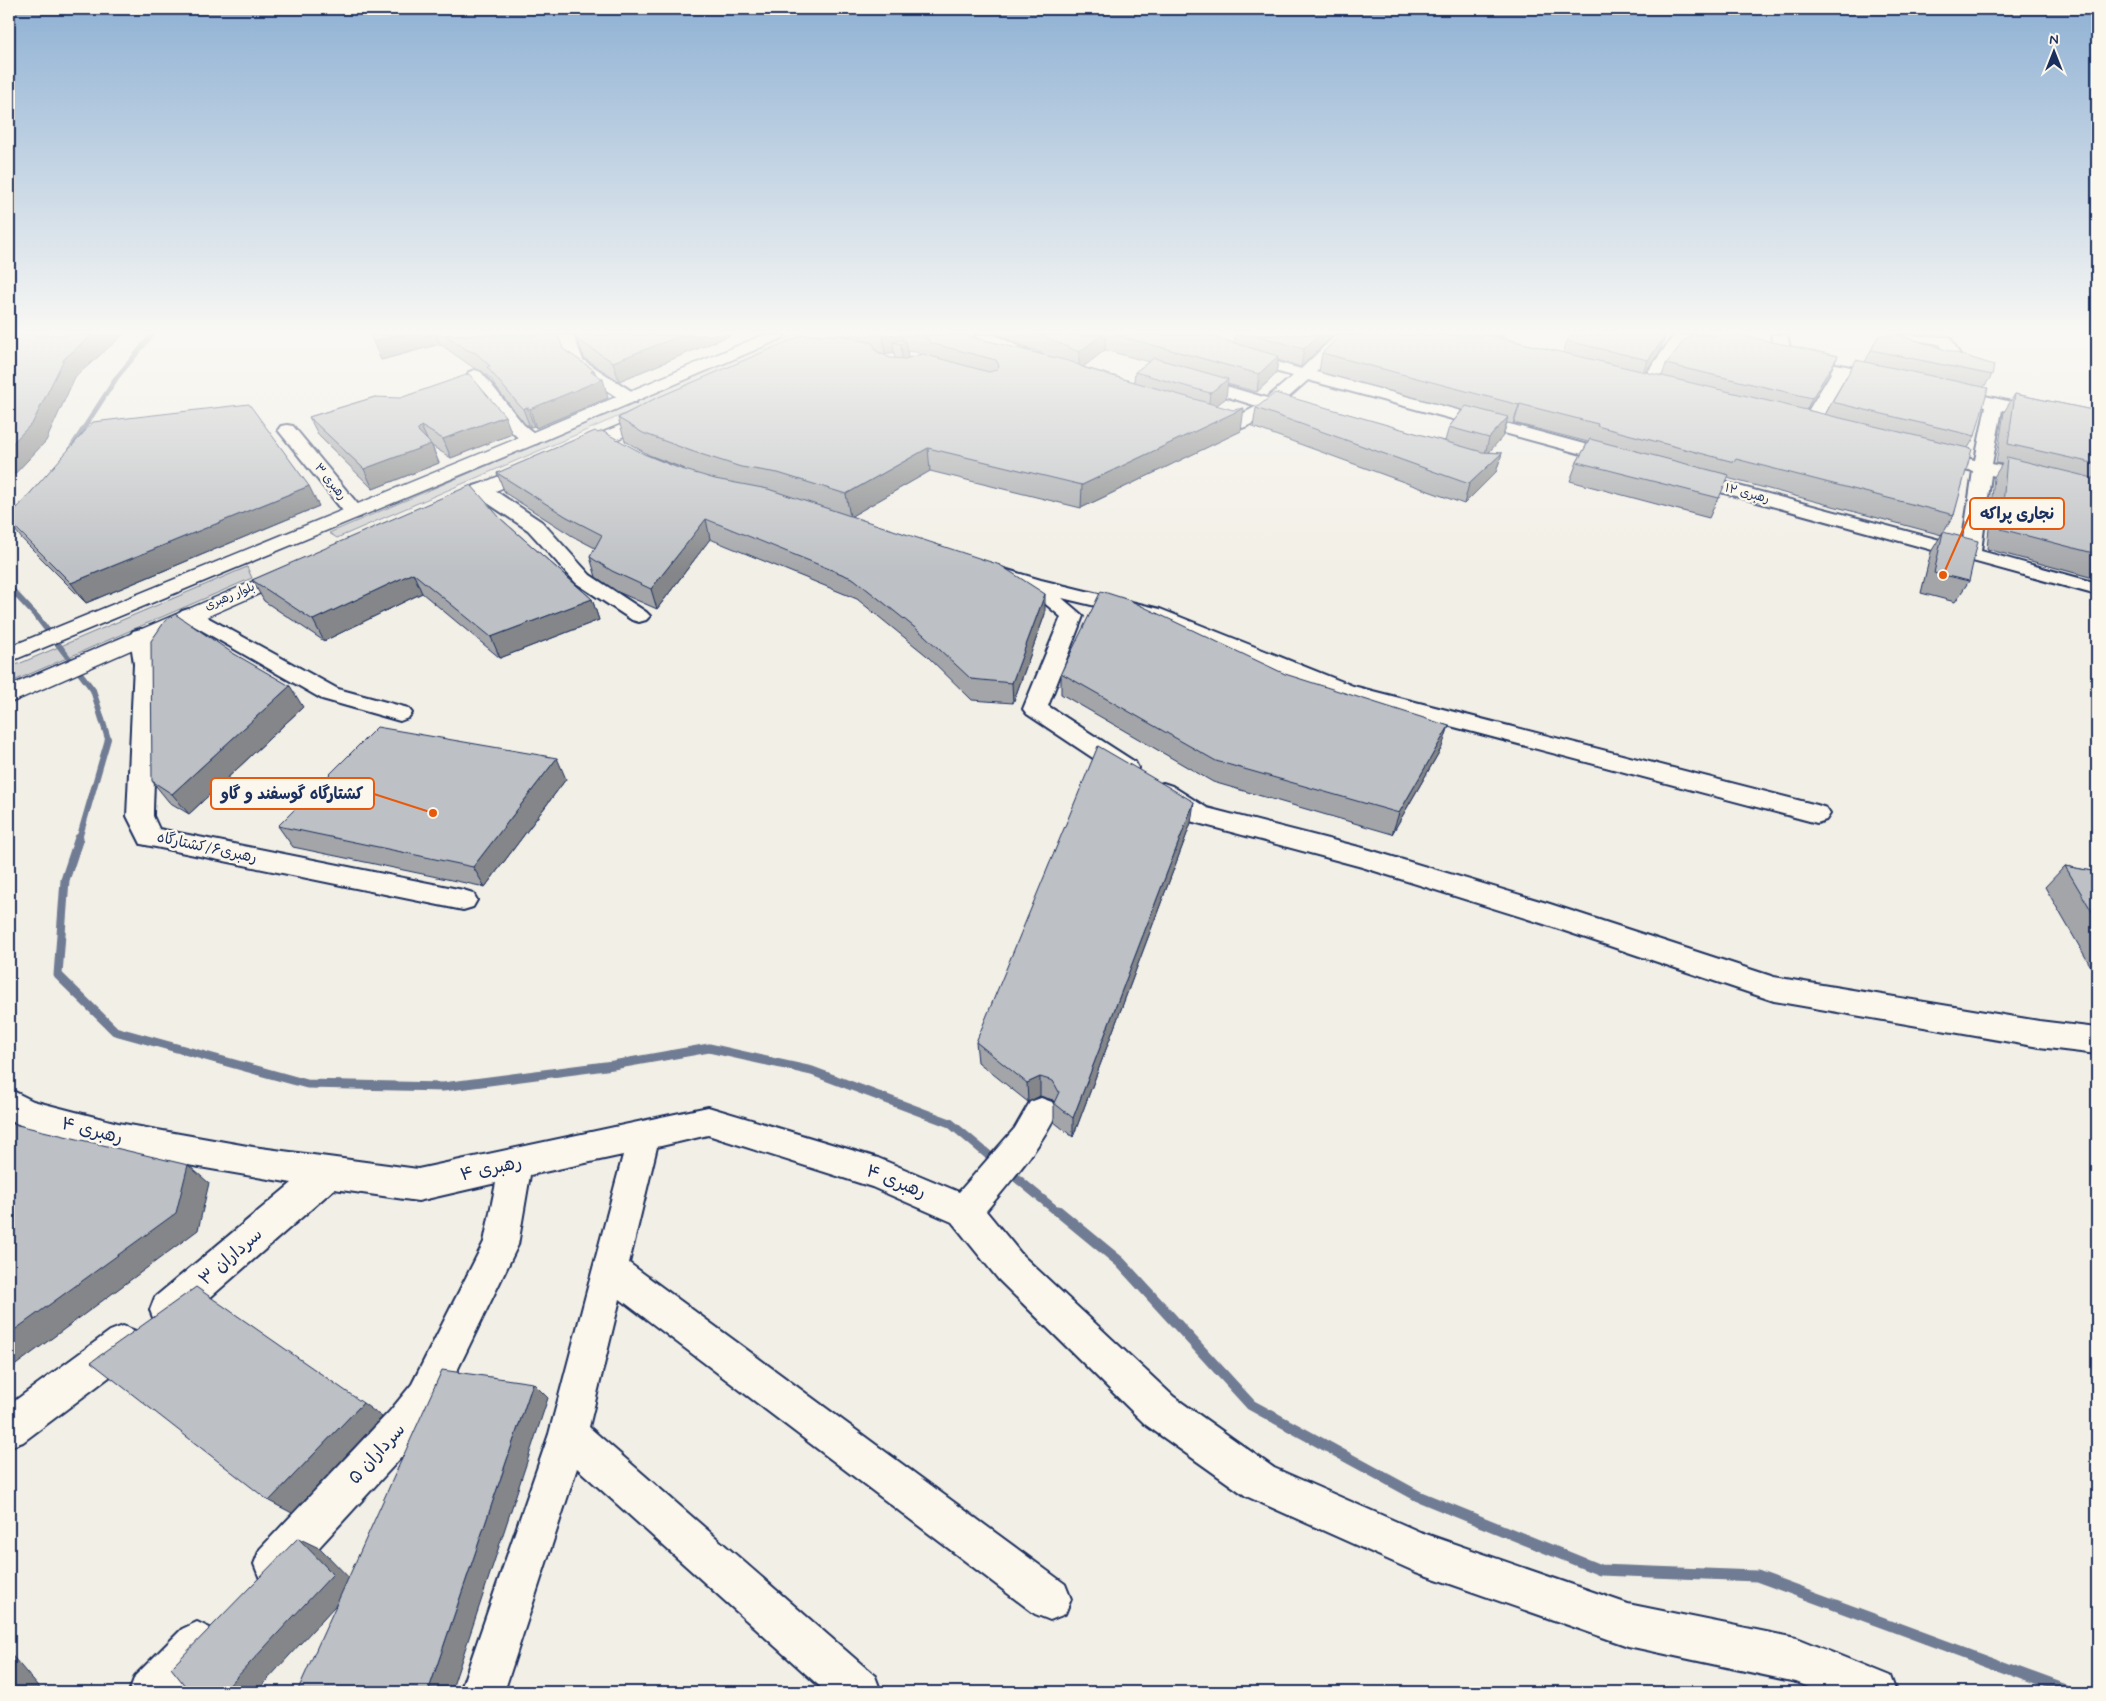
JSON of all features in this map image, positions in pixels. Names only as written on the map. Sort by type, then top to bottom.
[{"type":"main road","points":[[9,655],[591,414]]},
{"type":"main road","points":[[427,513],[559,458],[613,442],[661,414]]},
{"type":"main road","name":"بلوار رهبری","points":[[9,695],[303,566],[271,546]]},
{"type":"street","points":[[506,414],[518,429],[532,439]]},
{"type":"street","points":[[1192,415],[1231,426],[1254,414]]},
{"type":"street","points":[[1451,414],[1633,463]]},
{"type":"street","points":[[1808,426],[1815,414]]},
{"type":"street","points":[[1971,554],[1993,414]]},
{"type":"street","points":[[2045,414],[2097,426]]},
{"type":"street","points":[[1789,421],[1828,430]]},
{"type":"street","name":"رهبری ۳","points":[[287,430],[354,512]]},
{"type":"street","points":[[1915,451],[2097,494]]},
{"type":"street","name":"رهبری ۱۲","points":[[1670,473],[2097,589]]},
{"type":"street","points":[[481,490],[536,526],[583,579],[639,616]]},
{"type":"street","points":[[980,568],[1035,585],[1153,613],[1345,690],[1817,814]]},
{"type":"street","points":[[1035,585],[1072,616],[1035,709],[1199,815],[1363,858],[1550,915],[1774,989],[2040,1034],[2097,1041]]},
{"type":"street","points":[[189,615],[330,694],[400,712]]},
{"type":"street","name":"رهبری۶/کشتارگاه","points":[[137,638],[145,664],[140,816],[150,836],[463,900]]},
{"type":"street","name":"رهبری ۴","points":[[9,1103],[24,1113],[118,1138],[253,1162],[418,1185],[708,1121],[878,1173],[976,1197]]},
{"type":"street","points":[[1034,1125],[976,1197],[1011,1268],[1160,1411],[1260,1482],[1416,1551],[1628,1625],[1796,1660],[1874,1692]]},
{"type":"street","points":[[482,1692],[568,1434],[644,1135]]},
{"type":"street","name":"سرداران ۵","points":[[251,1588],[404,1425],[424,1398],[501,1245],[516,1163]]},
{"type":"street","name":"سرداران ۳","points":[[9,1428],[176,1305],[329,1172]]},
{"type":"street","points":[[610,1270],[1050,1599]]},
{"type":"street","points":[[568,1434],[860,1692]]},
{"type":"street","points":[[151,1692],[218,1623]]},
{"type":"shaded area","points":[[607,414],[623,414],[337,538],[329,533]]},
{"type":"shaded area","points":[[247,567],[252,578],[9,683],[9,668]]},
{"type":"building","points":[[9,414],[37,414],[33,422],[9,447]]},
{"type":"building","points":[[159,414],[257,414],[309,486],[71,583],[9,521],[9,517],[93,422]]},
{"type":"building","points":[[318,414],[504,414],[505,416],[443,439],[421,426],[417,430],[431,444],[364,469],[309,417]]},
{"type":"building","points":[[625,414],[1231,414],[1082,485],[928,448],[846,494],[778,473],[741,467],[691,451],[643,433],[618,418]]},
{"type":"building","points":[[1274,414],[1350,414],[1482,452],[1502,453],[1469,484]]},
{"type":"building","points":[[1459,414],[1498,414],[1508,417],[1489,438],[1449,427]]},
{"type":"building","points":[[1560,414],[1825,414],[1972,449],[1954,515],[1736,459],[1734,462],[1597,426],[1598,424]]},
{"type":"building","points":[[1884,414],[1981,414],[1975,436]]},
{"type":"building","points":[[2012,414],[2097,414],[2097,464],[2008,444]]},
{"type":"building","points":[[595,431],[598,433],[602,431],[644,454],[678,468],[715,479],[768,489],[1000,565],[1045,594],[1012,683],[971,679],[924,635],[854,579],[706,519],[651,589],[612,571],[590,557],[602,535],[567,517],[497,473]]},
{"type":"building","points":[[1590,439],[1729,475],[1719,498],[1577,462]]},
{"type":"building","points":[[2007,457],[2097,479],[2097,554],[2001,529]]},
{"type":"building","points":[[471,485],[501,519],[592,599],[491,637],[413,573],[313,620],[252,580]]},
{"type":"building","points":[[1943,532],[1978,541],[1969,581],[1934,573]]},
{"type":"building","points":[[1101,591],[1129,600],[1285,674],[1449,726],[1399,813],[1216,761],[1061,673]]},
{"type":"building","points":[[175,614],[231,652],[290,686],[172,794],[152,781],[151,641],[165,621]]},
{"type":"building","points":[[377,727],[557,758],[473,867],[278,826]]},
{"type":"building","points":[[1098,746],[1194,802],[1073,1118],[1054,1103],[1059,1092],[1053,1081],[1040,1077],[1027,1083],[976,1042]]},
{"type":"building","points":[[2065,866],[2097,872],[2097,920]]},
{"type":"building","points":[[9,1123],[188,1165],[176,1213],[9,1334]]},
{"type":"building","points":[[196,1287],[363,1403],[269,1501],[91,1362]]},
{"type":"building","points":[[442,1370],[533,1383],[428,1692],[297,1692]]},
{"type":"building","points":[[298,1538],[333,1574],[223,1692],[190,1692],[171,1668]]},
{"type":"building","points":[[9,1685],[15,1692],[9,1692]]},
{"type":"waterway","points":[[71,448],[93,414]]},
{"type":"waterway","points":[[9,587],[38,618],[93,690],[108,739],[79,839]]},
{"type":"waterway","points":[[79,838],[65,880],[58,975],[115,1031],[307,1084],[443,1087],[613,1065],[709,1048],[812,1071],[950,1123],[998,1163]]},
{"type":"waterway","points":[[1007,1170],[1059,1213]]},
{"type":"waterway","points":[[1058,1211],[1120,1262],[1251,1405],[1418,1496],[1600,1570],[1757,1576],[2071,1692]]},
{"type":"place","name":"نجاری پراکه","points":[[1943,575]]},
{"type":"place","name":"کشتارگاه گوسفند و گاو","points":[[433,813]]}]
